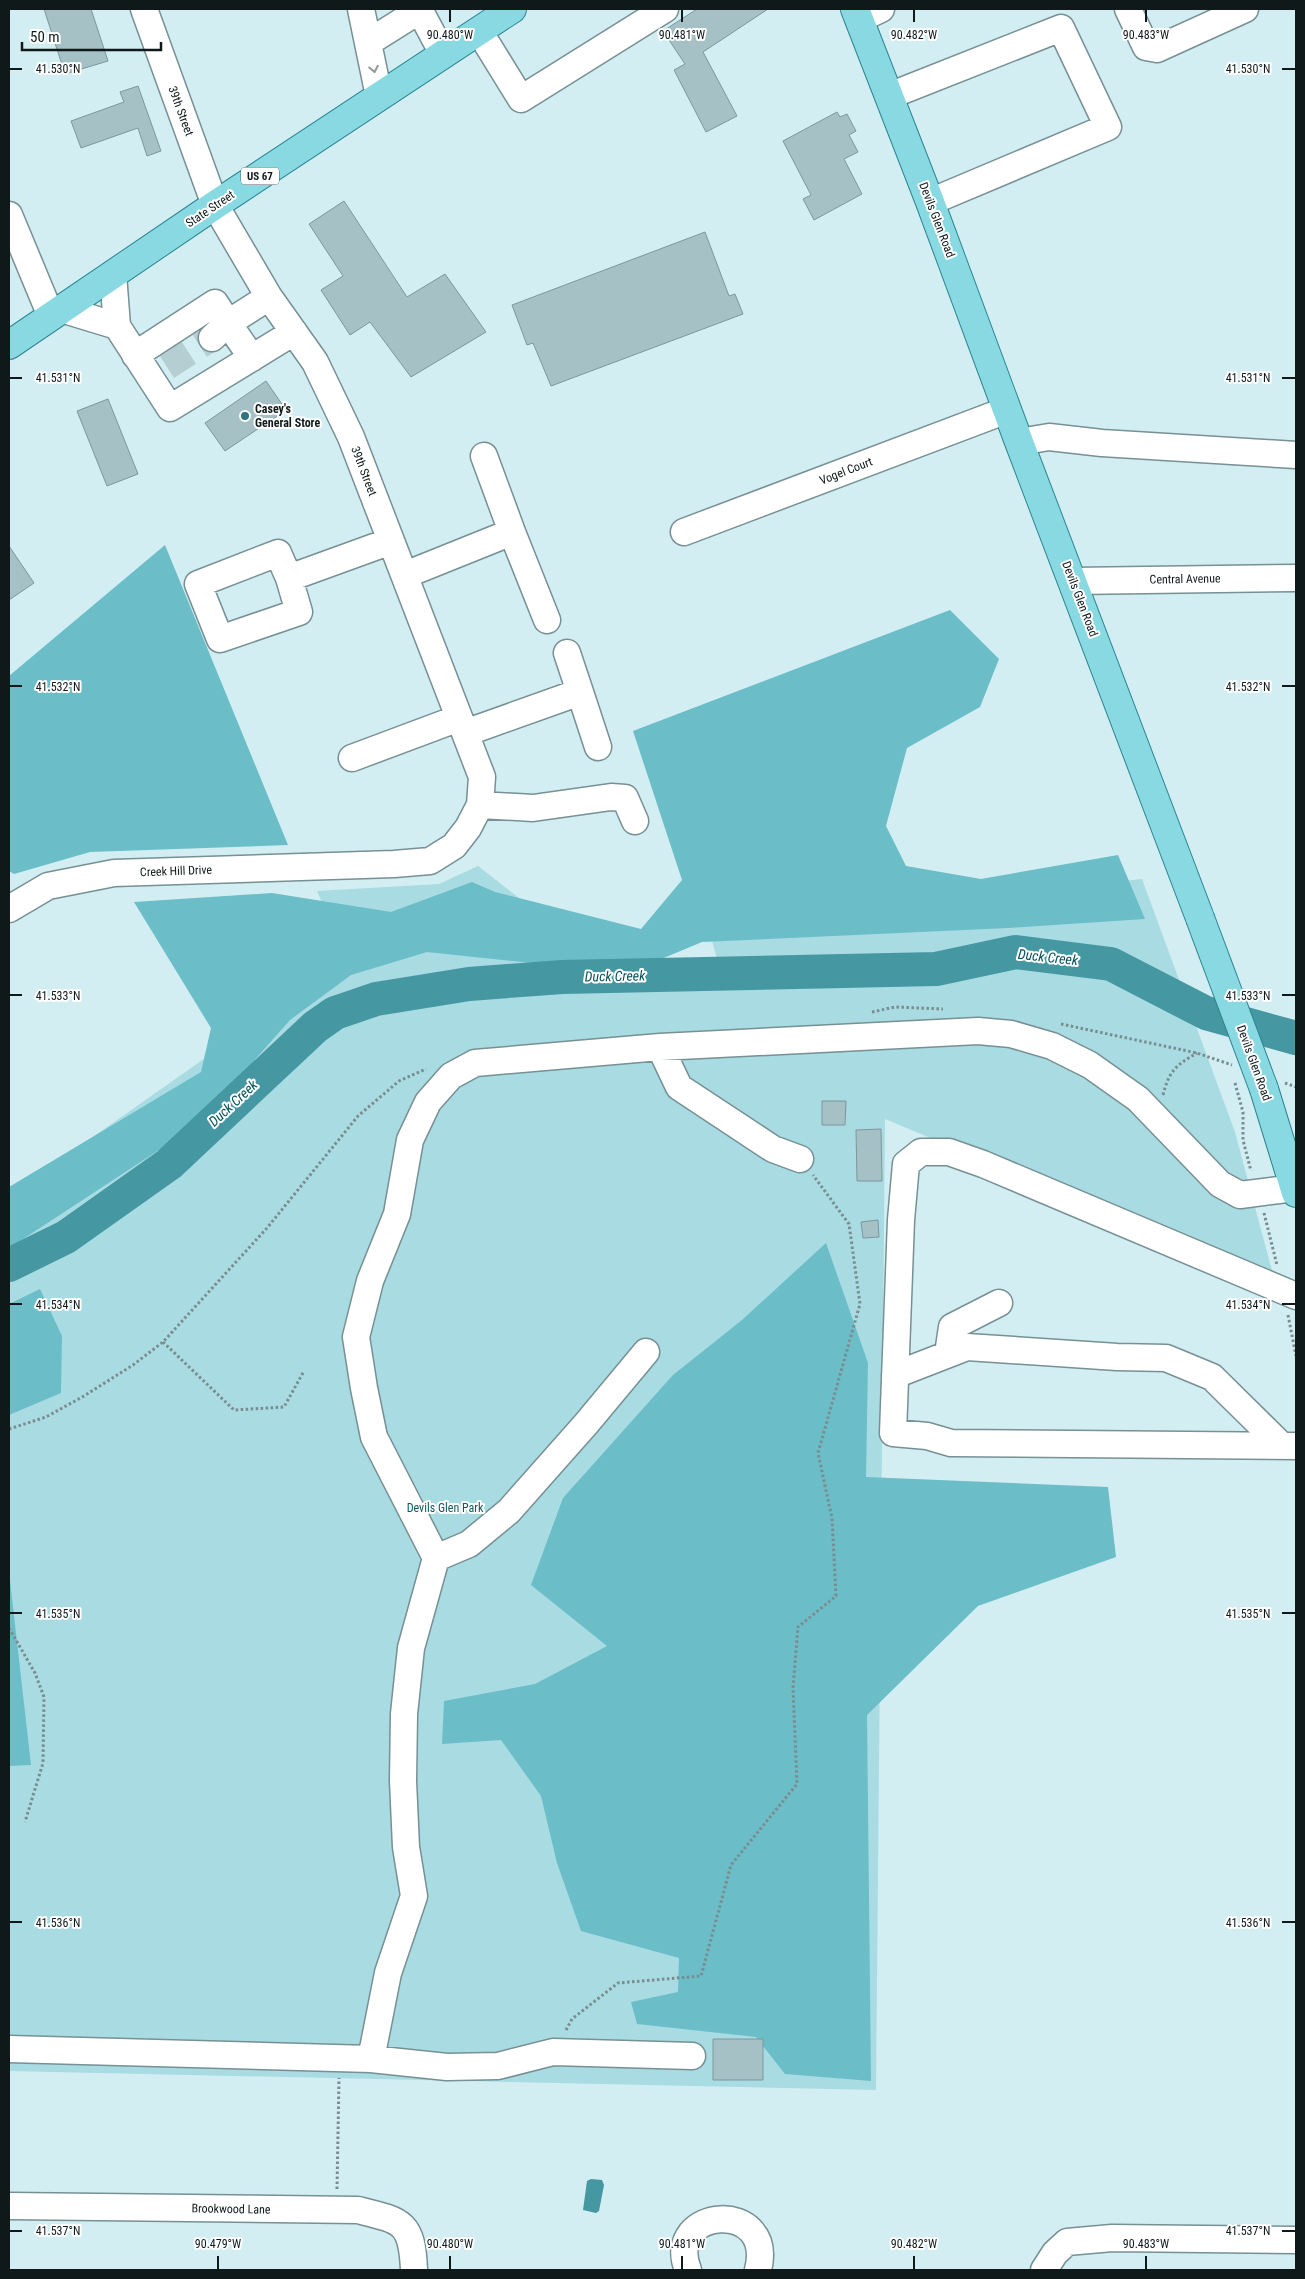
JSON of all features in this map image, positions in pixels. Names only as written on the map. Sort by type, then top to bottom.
[{"type":"main road","name":"State Street","points":[[9,345],[215,205],[512,9]]},
{"type":"main road","name":"Devils Glen Road","points":[[865,12],[889,96],[1019,442],[1200,918],[1271,1085],[1296,1191]]},
{"type":"street","name":"39th Street","points":[[144,9],[215,205],[269,297],[315,362],[351,437],[482,777],[480,805],[468,828],[454,846],[430,861],[350,866]]},
{"type":"street","points":[[361,9],[379,96]]},
{"type":"street","points":[[369,42],[419,9],[443,54]]},
{"type":"street","points":[[479,31],[521,99],[665,9]]},
{"type":"street","points":[[1128,9],[1146,47],[1158,50],[1245,9]]},
{"type":"street","points":[[889,96],[1061,28],[1108,127],[930,202]]},
{"type":"street","points":[[9,215],[56,312],[117,326]]},
{"type":"street","points":[[113,274],[117,326],[135,355],[158,372],[170,408],[294,332]]},
{"type":"street","points":[[220,330],[269,297]]},
{"type":"street","points":[[135,355],[214,303],[220,330],[252,358]]},
{"type":"street","name":"Vogel Court","points":[[684,532],[1007,410]]},
{"type":"street","points":[[1019,442],[1049,437],[1102,443],[1296,455]]},
{"type":"street","points":[[484,456],[547,620]]},
{"type":"street","points":[[405,575],[512,532]]},
{"type":"street","points":[[289,578],[391,541]]},
{"type":"street","name":"Central Avenue","points":[[1073,581],[1296,578]]},
{"type":"street","points":[[567,653],[598,747]]},
{"type":"street","points":[[352,758],[580,692]]},
{"type":"street","points":[[480,805],[533,808],[611,797],[625,798],[635,821]]},
{"type":"street","name":"Creek Hill Drive","points":[[9,909],[48,886],[114,873],[350,866]]},
{"type":"street","points":[[371,2059],[388,1973],[414,1896],[406,1847],[403,1781],[404,1714],[411,1648],[436,1558],[374,1436],[356,1337],[370,1281],[397,1214],[410,1140],[428,1102],[451,1076],[475,1063],[660,1047],[978,1031],[1010,1034],[1052,1046],[1090,1066],[1138,1100],[1220,1184],[1240,1195],[1257,1192],[1296,1191]]},
{"type":"street","points":[[660,1047],[679,1087],[773,1149],[800,1159]]},
{"type":"street","points":[[1289,1446],[951,1443],[927,1436],[906,1436],[893,1433],[901,1220],[906,1164],[921,1152],[948,1152],[983,1164],[1290,1293]]},
{"type":"street","points":[[948,1354],[952,1326],[999,1303]]},
{"type":"street","points":[[895,1375],[967,1347],[1117,1357],[1166,1358],[1212,1377],[1289,1446]]},
{"type":"street","points":[[436,1558],[469,1544],[509,1511],[586,1424],[646,1352]]},
{"type":"street","points":[[9,2049],[371,2059],[447,2067],[498,2066],[553,2052],[692,2056]]},
{"type":"street","name":"Brookwood Lane","points":[[9,2206],[358,2210],[391,2218],[407,2229],[413,2249],[414,2270]]},
{"type":"street","points":[[688,2270],[684,2260],[688,2237],[700,2225],[715,2218],[736,2220],[751,2230],[758,2241],[760,2250],[758,2270]]},
{"type":"street","points":[[1044,2270],[1055,2253],[1067,2242],[1112,2238],[1296,2240]]},
{"type":"path","points":[[867,1014],[895,1007],[950,1010]]},
{"type":"path","points":[[1057,1024],[1197,1053],[1233,1065]]},
{"type":"path","points":[[1163,1095],[1169,1076],[1175,1067],[1197,1053]]},
{"type":"path","points":[[9,1429],[46,1417],[84,1396],[133,1365],[164,1342],[267,1228],[358,1116],[399,1081],[433,1066]]},
{"type":"path","points":[[1235,1083],[1243,1112],[1243,1140],[1257,1192],[1290,1293],[1296,1356]]},
{"type":"path","points":[[1271,1085],[1296,1087]]},
{"type":"path","points":[[553,2052],[572,2018],[618,1983],[701,1976],[731,1865],[797,1784],[792,1688],[798,1627],[836,1596],[832,1518],[818,1453],[860,1304],[849,1224],[800,1159]]},
{"type":"path","points":[[164,1342],[234,1410],[284,1407],[304,1371]]},
{"type":"path","points":[[9,1628],[35,1673],[44,1697],[44,1763],[25,1822]]},
{"type":"path","points":[[337,2210],[339,2058]]},
{"type":"green space","name":"Devils Glen Park","points":[[478,866],[619,976],[717,959],[708,926],[1142,879],[1235,1132],[1275,1282],[885,1119],[876,2090],[9,2071],[9,1196],[346,959],[317,891],[439,884]]},
{"type":"shaded area","points":[[165,545],[288,845],[90,852],[14,874],[9,871],[9,676]]},
{"type":"shaded area","points":[[950,610],[999,659],[980,707],[907,748],[886,826],[906,866],[981,879],[1118,855],[1145,919],[1008,928],[702,942],[654,962],[571,967],[427,952],[351,975],[290,1020],[197,1125],[17,1243],[9,1246],[9,1187],[201,1072],[211,1028],[134,902],[272,893],[391,912],[472,882],[495,892],[641,929],[682,880],[633,731]]},
{"type":"shaded area","points":[[826,1243],[868,1363],[866,1477],[1108,1487],[1116,1557],[978,1606],[867,1715],[871,2081],[785,2074],[756,2037],[637,2024],[631,2002],[678,1992],[679,1958],[581,1931],[557,1863],[541,1796],[501,1740],[442,1744],[444,1701],[535,1684],[607,1646],[531,1585],[563,1498],[673,1375],[742,1320]]},
{"type":"shaded area","points":[[40,1289],[62,1336],[61,1393],[9,1415],[9,1304]]},
{"type":"shaded area","points":[[9,1572],[31,1765],[9,1766]]},
{"type":"shaded area","points":[[591,2179],[602,2180],[604,2185],[599,2211],[596,2213],[583,2210],[587,2181]]},
{"type":"building","points":[[44,9],[91,9],[108,61],[65,74]]},
{"type":"building","points":[[697,9],[768,9],[703,52],[737,116],[706,132],[674,70],[685,64],[663,31]]},
{"type":"building","points":[[138,86],[161,151],[147,156],[138,128],[81,148],[71,121],[124,102],[120,92]]},
{"type":"building","points":[[837,112],[840,117],[847,114],[856,131],[849,135],[858,152],[844,159],[862,194],[814,220],[803,199],[811,195],[783,141]]},
{"type":"building","points":[[344,201],[407,297],[445,274],[486,332],[411,377],[370,322],[350,335],[321,290],[343,276],[309,224]]},
{"type":"building","points":[[705,232],[729,296],[735,294],[743,314],[551,386],[533,343],[527,345],[512,305]]},
{"type":"building","name":"Casey's General Store","points":[[266,381],[286,410],[225,451],[205,423]]},
{"type":"building","points":[[108,399],[138,474],[107,486],[77,411]]},
{"type":"building","points":[[9,546],[34,583],[9,600]]},
{"type":"building","points":[[822,1101],[846,1101],[845,1125],[822,1125]]},
{"type":"building","points":[[881,1129],[882,1181],[857,1181],[856,1130]]},
{"type":"building","points":[[878,1220],[879,1237],[863,1238],[861,1222]]},
{"type":"building","points":[[713,2039],[763,2039],[763,2080],[713,2080]]},
{"type":"waterway","name":"Duck Creek","points":[[9,1265],[66,1237],[169,1164],[315,1027],[335,1013],[376,999],[469,984],[562,977],[936,969],[1016,952],[1111,964],[1206,1013],[1296,1038]]},
{"type":"tunnel","points":[[167,367],[212,338]]},
{"type":"place","name":"Casey's General Store","points":[[245,416]]}]
